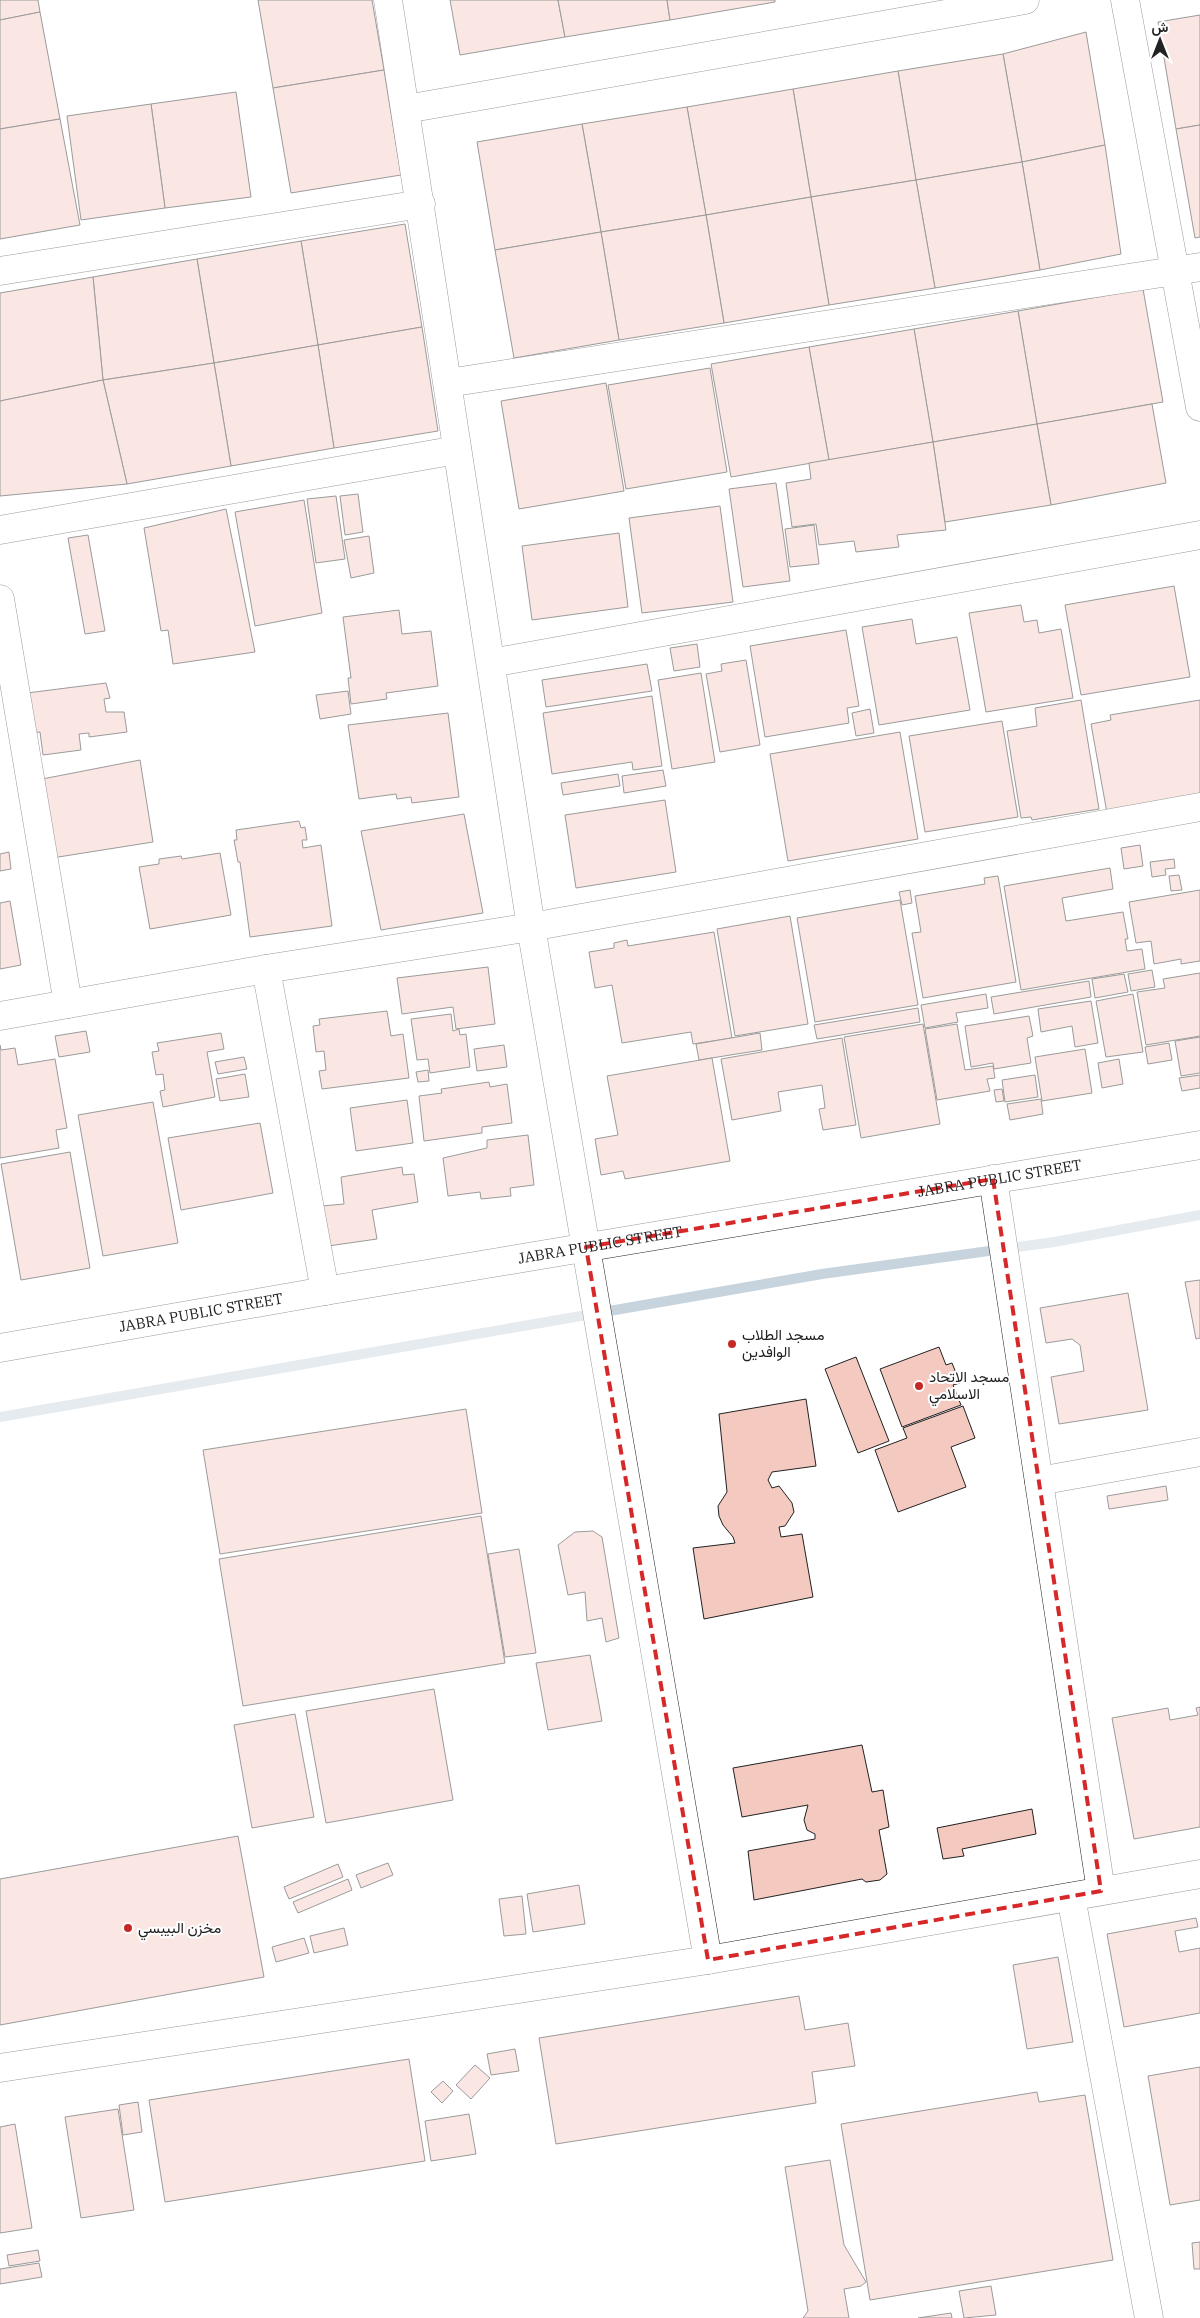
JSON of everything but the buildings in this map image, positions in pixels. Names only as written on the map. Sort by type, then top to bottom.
[{"type":"street","points":[[388,0],[421,204],[531,927],[708,1960]]},
{"type":"street","points":[[406,110],[1025,0]]},
{"type":"street","points":[[1125,0],[1188,269],[1200,407]]},
{"type":"street","points":[[0,270],[421,204]]},
{"type":"street","points":[[448,383],[1188,269]]},
{"type":"street","points":[[0,530],[457,450]]},
{"type":"street","points":[[491,663],[1200,535]]},
{"type":"street","points":[[0,599],[68,1004]]},
{"type":"street","points":[[0,1016],[266,969],[531,927],[1200,807]]},
{"type":"street","points":[[266,969],[325,1291]]},
{"type":"street","name":"JABRA PUBLIC STREET","points":[[0,1348],[325,1291],[1200,1145]]},
{"type":"street","points":[[992,1179],[1101,1891]]},
{"type":"street","points":[[1038,1480],[1200,1452]]},
{"type":"street","points":[[0,2068],[708,1960],[1200,1874]]},
{"type":"street","points":[[1071,1896],[1149,2318]]},
{"type":"highlighted area","points":[[993,1179],[1101,1891],[708,1960],[586,1247]]},
{"type":"waterway","points":[[0,1417],[822,1274],[1054,1242],[1200,1215]]},
{"type":"place","name":"مسجد الطلاب الوافدين","points":[[732,1344]]},
{"type":"place","name":"مسجد الاتحاد الاسلامي","points":[[919,1386]]},
{"type":"place","name":"مخزن البيبسي","points":[[128,1928]]}]
